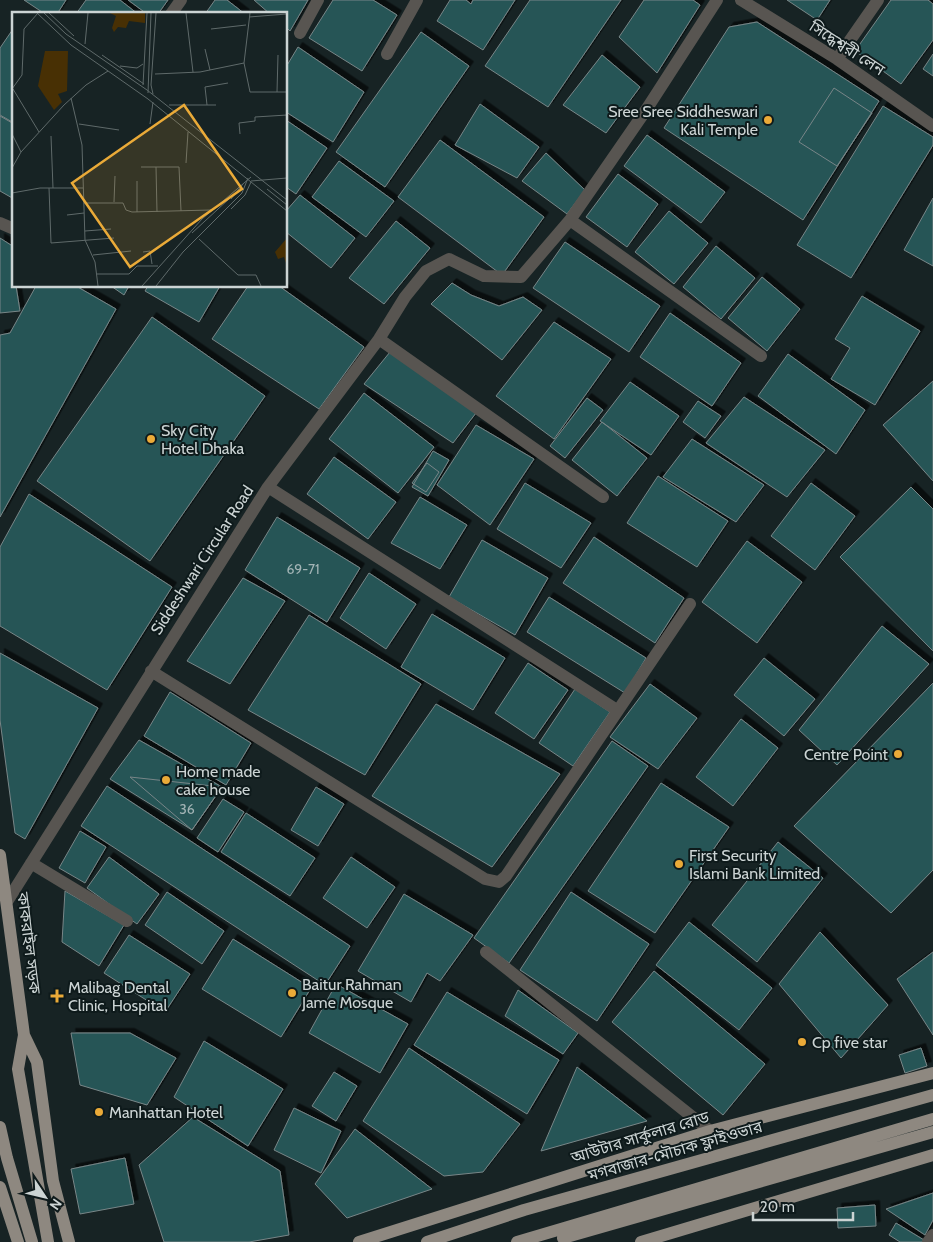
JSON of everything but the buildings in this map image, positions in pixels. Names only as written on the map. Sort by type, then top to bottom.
[{"type":"main road","name":"কাকরাইল সড়ক","points":[[0,855],[8,900],[24,1035],[18,1070],[48,1242]]},
{"type":"main road","points":[[24,1035],[37,1062],[53,1181],[68,1242]]},
{"type":"main road","name":"আউটার সার্কুলার রোড","points":[[359,1242],[710,1131],[933,1073]]},
{"type":"main road","name":"মগবাজার-মৌচাক ফ্লাইওভার","points":[[427,1242],[524,1210],[933,1095]]},
{"type":"main road","points":[[517,1242],[933,1119]]},
{"type":"main road","points":[[0,1127],[6,1158],[32,1242]]},
{"type":"main road","points":[[548,1242],[933,1132]]},
{"type":"main road","points":[[641,1242],[933,1155]]},
{"type":"main road","points":[[0,1186],[18,1242]]},
{"type":"street","points":[[173,12],[181,0]]},
{"type":"street","points":[[300,33],[318,0]]},
{"type":"street","points":[[387,54],[417,0]]},
{"type":"street","points":[[717,0],[646,110],[570,220],[761,356]]},
{"type":"street","name":"সিদ্ধেশ্বরী লেন","points":[[741,0],[836,59],[933,126]]},
{"type":"street","points":[[836,59],[878,0]]},
{"type":"street","name":"Siddeshwari Circular Road","points":[[8,900],[268,487],[378,339],[405,296],[426,271],[449,259],[484,276],[521,276],[570,220]]},
{"type":"street","points":[[0,223],[12,228]]},
{"type":"street","points":[[378,339],[603,497]]},
{"type":"street","points":[[268,487],[616,710]]},
{"type":"street","points":[[151,671],[485,879],[498,882],[506,876],[616,710],[690,604]]},
{"type":"street","points":[[31,863],[127,921]]},
{"type":"street","points":[[486,952],[710,1131]]},
{"type":"street","points":[[928,1242],[933,1235]]},
{"type":"place","name":"Sree Sree Siddheswari Kali Temple","points":[[768,120]]},
{"type":"place","name":"Sky City Hotel Dhaka","points":[[151,439]]},
{"type":"place","name":"Centre Point","points":[[898,754]]},
{"type":"place","name":"Home made cake house","points":[[166,780]]},
{"type":"place","name":"First Security Islami Bank Limited","points":[[679,864]]},
{"type":"place","name":"Baitur Rahman Jame Mosque","points":[[292,993]]},
{"type":"place","name":"Malibag Dental Clinic, Hospital","points":[[57,996]]},
{"type":"place","name":"Cp five star","points":[[802,1042]]},
{"type":"place","name":"Manhattan Hotel","points":[[99,1112]]}]
